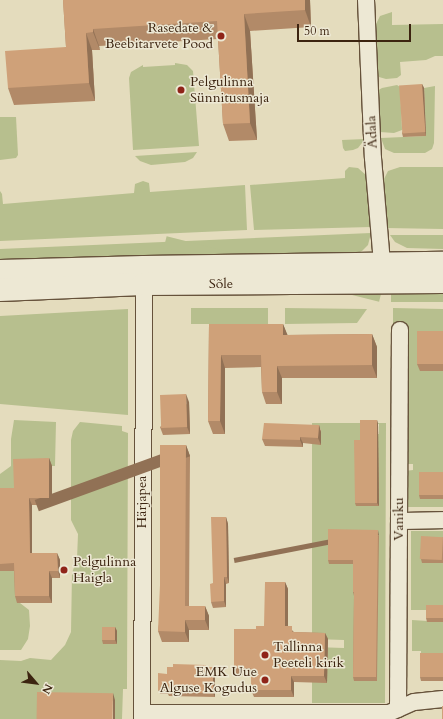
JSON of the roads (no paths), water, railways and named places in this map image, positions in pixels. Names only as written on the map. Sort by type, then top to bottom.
[{"type":"main road","name":"Sõle","points":[[0,290],[144,275],[382,264],[443,263]]},
{"type":"main road","name":"Sõle","points":[[0,271],[443,282]]},
{"type":"street","name":"Ädala","points":[[366,0],[373,158],[382,264]]},
{"type":"street","name":"Härjapea","points":[[142,716],[144,275]]},
{"type":"street","name":"Vaniku","points":[[398,709],[400,330]]},
{"type":"street","points":[[399,521],[443,520]]},
{"type":"street","points":[[142,716],[382,714],[389,713],[414,702],[443,699]]},
{"type":"place","name":"Rasedate & Beebitarvete Pood","points":[[221,36]]},
{"type":"place","name":"Pelgulinna Sünnitusmaja","points":[[181,90]]},
{"type":"place","name":"Pelgulinna Haigla","points":[[64,570]]},
{"type":"place","name":"Tallinna Peeteli kirik","points":[[265,655]]},
{"type":"place","name":"EMK Uue Alguse Kogudus","points":[[265,680]]}]
